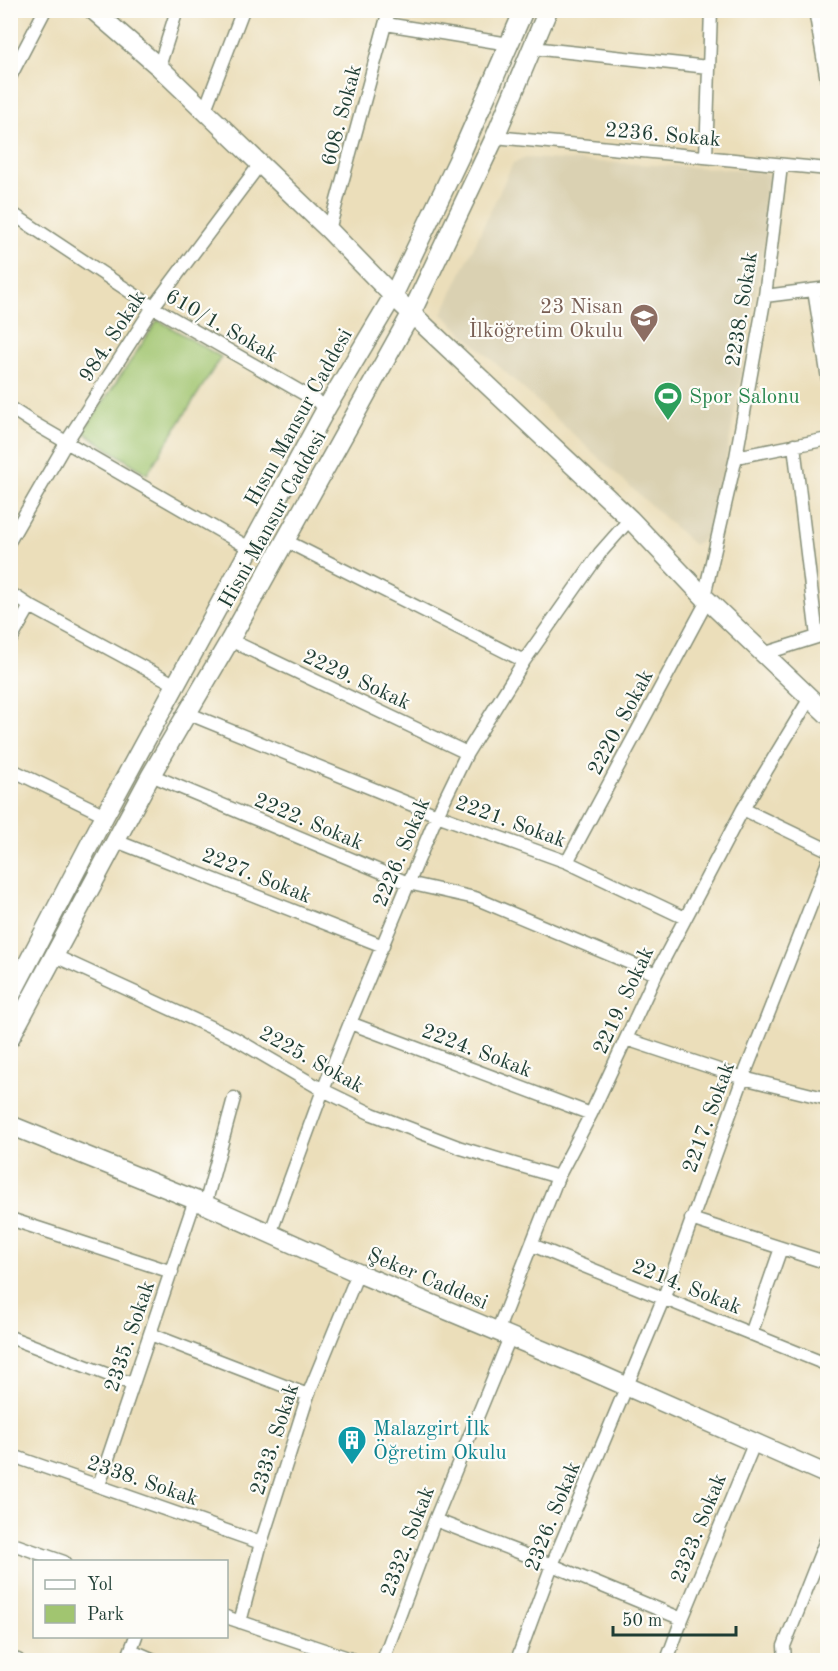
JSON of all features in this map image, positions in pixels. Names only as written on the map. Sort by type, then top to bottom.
[{"type":"main road","points":[[93,10],[159,67],[330,230],[411,314],[630,519],[706,599],[828,715]]},
{"type":"main road","name":"Hısnı Mansur Caddesi","points":[[10,997],[105,815],[327,407],[393,296],[460,156],[524,10]]},
{"type":"main road","name":"Hisni Mansur Caddesi","points":[[10,1038],[151,775],[286,541],[411,314],[495,137],[548,10]]},
{"type":"main road","name":"Şeker Caddesi","points":[[10,1125],[200,1203],[828,1475]]},
{"type":"street","points":[[10,77],[45,10]]},
{"type":"street","points":[[159,67],[177,10]]},
{"type":"street","points":[[204,112],[243,10]]},
{"type":"street","name":"608. Sokak","points":[[330,230],[389,10]]},
{"type":"street","points":[[706,157],[711,10]]},
{"type":"street","points":[[815,10],[828,86]]},
{"type":"street","points":[[386,24],[510,44]]},
{"type":"street","points":[[532,48],[708,67]]},
{"type":"street","name":"2236. Sokak","points":[[495,137],[828,169]]},
{"type":"street","name":"984. Sokak","points":[[10,540],[67,441],[153,307],[260,164]]},
{"type":"street","name":"2238. Sokak","points":[[706,599],[736,457],[765,296],[781,166]]},
{"type":"street","name":"610/1. Sokak","points":[[10,212],[153,307],[327,407]]},
{"type":"street","points":[[765,296],[828,288]]},
{"type":"street","points":[[814,290],[820,342],[828,379]]},
{"type":"street","points":[[10,408],[251,549]]},
{"type":"street","points":[[736,457],[828,439]]},
{"type":"street","points":[[763,654],[817,637],[794,445]]},
{"type":"street","name":"2226. Sokak","points":[[270,1234],[350,1023],[437,815],[467,753],[524,661],[600,553],[630,519]]},
{"type":"street","points":[[286,541],[524,661]]},
{"type":"street","points":[[10,592],[30,606],[176,685]]},
{"type":"street","name":"2220. Sokak","points":[[567,862],[706,599]]},
{"type":"street","points":[[10,641],[30,606]]},
{"type":"street","name":"2229. Sokak","points":[[230,640],[467,753]]},
{"type":"street","name":"2219. Sokak","points":[[503,1334],[532,1245],[558,1177],[591,1114],[656,974],[685,918],[743,809],[810,698]]},
{"type":"street","name":"2221. Sokak","points":[[187,713],[437,815],[567,862],[685,918]]},
{"type":"street","points":[[10,769],[105,815]]},
{"type":"street","name":"2222. Sokak","points":[[151,775],[408,883],[475,898],[656,974]]},
{"type":"street","points":[[743,809],[828,849]]},
{"type":"street","name":"2227. Sokak","points":[[116,841],[383,946]]},
{"type":"street","name":"2217. Sokak","points":[[626,1387],[664,1297],[743,1078],[828,862]]},
{"type":"street","name":"2225. Sokak","points":[[55,956],[234,1038],[323,1090],[372,1114],[461,1148],[558,1177]]},
{"type":"street","name":"2224. Sokak","points":[[350,1023],[591,1114]]},
{"type":"street","points":[[626,1039],[743,1078],[828,1099]]},
{"type":"street","name":"2335. Sokak","points":[[99,1485],[172,1272],[200,1203],[234,1098]]},
{"type":"street","points":[[10,1219],[172,1272]]},
{"type":"street","points":[[691,1219],[828,1263]]},
{"type":"street","name":"2214. Sokak","points":[[532,1245],[828,1365]]},
{"type":"street","points":[[751,1334],[781,1248]]},
{"type":"street","name":"2333. Sokak","points":[[240,1622],[261,1543],[308,1395],[358,1273]]},
{"type":"street","points":[[150,1334],[308,1395]]},
{"type":"street","name":"2332. Sokak","points":[[383,1660],[503,1334]]},
{"type":"street","points":[[10,1337],[132,1384]]},
{"type":"street","name":"2326. Sokak","points":[[517,1660],[552,1565],[626,1387]]},
{"type":"street","name":"2323. Sokak","points":[[667,1660],[754,1444]]},
{"type":"street","name":"2338. Sokak","points":[[10,1455],[261,1543]]},
{"type":"street","points":[[435,1520],[682,1619]]},
{"type":"street","points":[[785,1660],[784,1646],[828,1535]]},
{"type":"street","points":[[10,1543],[58,1560]]},
{"type":"street","points":[[228,1618],[354,1660]]},
{"type":"street","points":[[135,1638],[129,1655],[154,1660]]},
{"type":"street","points":[[10,1658],[18,1660]]},
{"type":"shaded area","name":"23 Nisan İlköğretim Okulu","points":[[526,158],[763,171],[776,179],[713,533],[694,545],[442,314],[513,163]]},
{"type":"green space","points":[[158,320],[221,357],[147,474],[83,432]]},
{"type":"place","name":"23 Nisan İlköğretim Okulu","points":[[644,344]]},
{"type":"place","name":"Spor Salonu","points":[[668,422]]},
{"type":"place","name":"Malazgirt İlk Öğretim Okulu","points":[[352,1466]]}]
